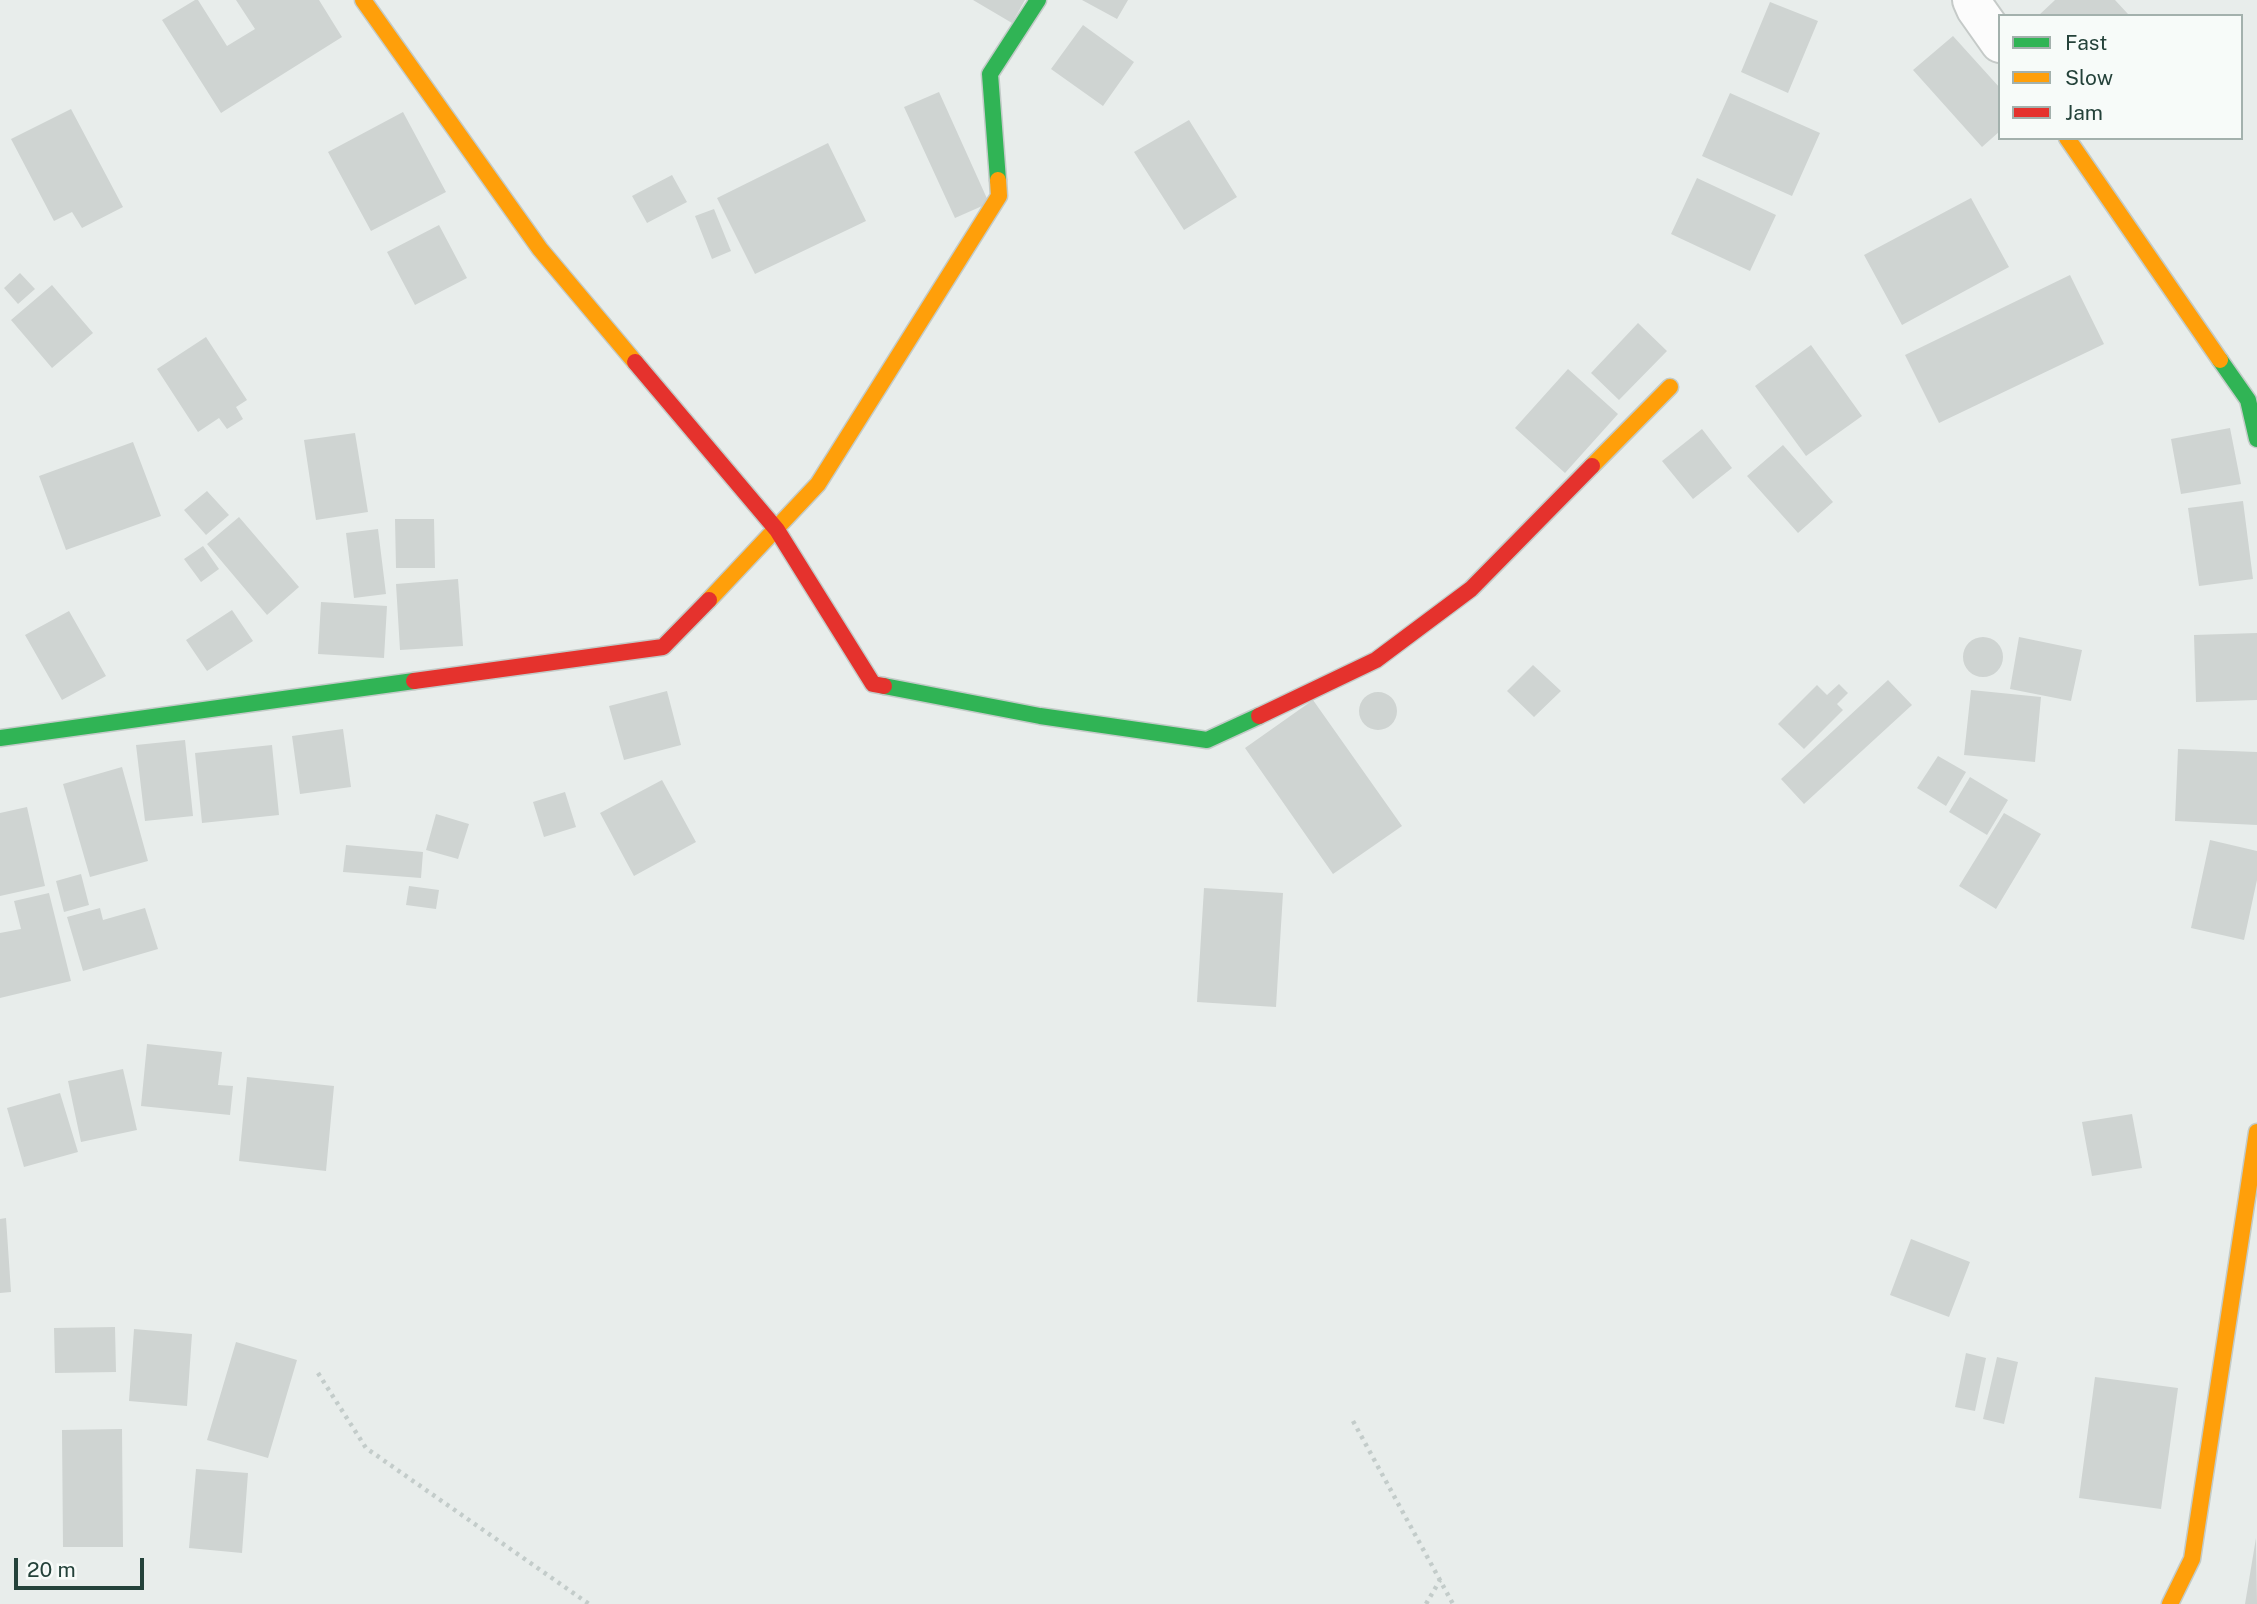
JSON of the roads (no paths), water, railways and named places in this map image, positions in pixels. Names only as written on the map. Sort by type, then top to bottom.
[{"type":"street","points":[[363,0],[540,249],[777,530],[873,684],[1040,716],[1207,740],[1376,660],[1471,589],[1670,387]]},
{"type":"street","points":[[0,738],[663,648],[818,484],[999,195],[990,74],[1038,0]]},
{"type":"street","points":[[1972,0],[1998,40]]},
{"type":"street","points":[[2068,140],[2248,400],[2257,439]]},
{"type":"street","points":[[2170,1604],[2192,1559],[2257,1132]]}]
